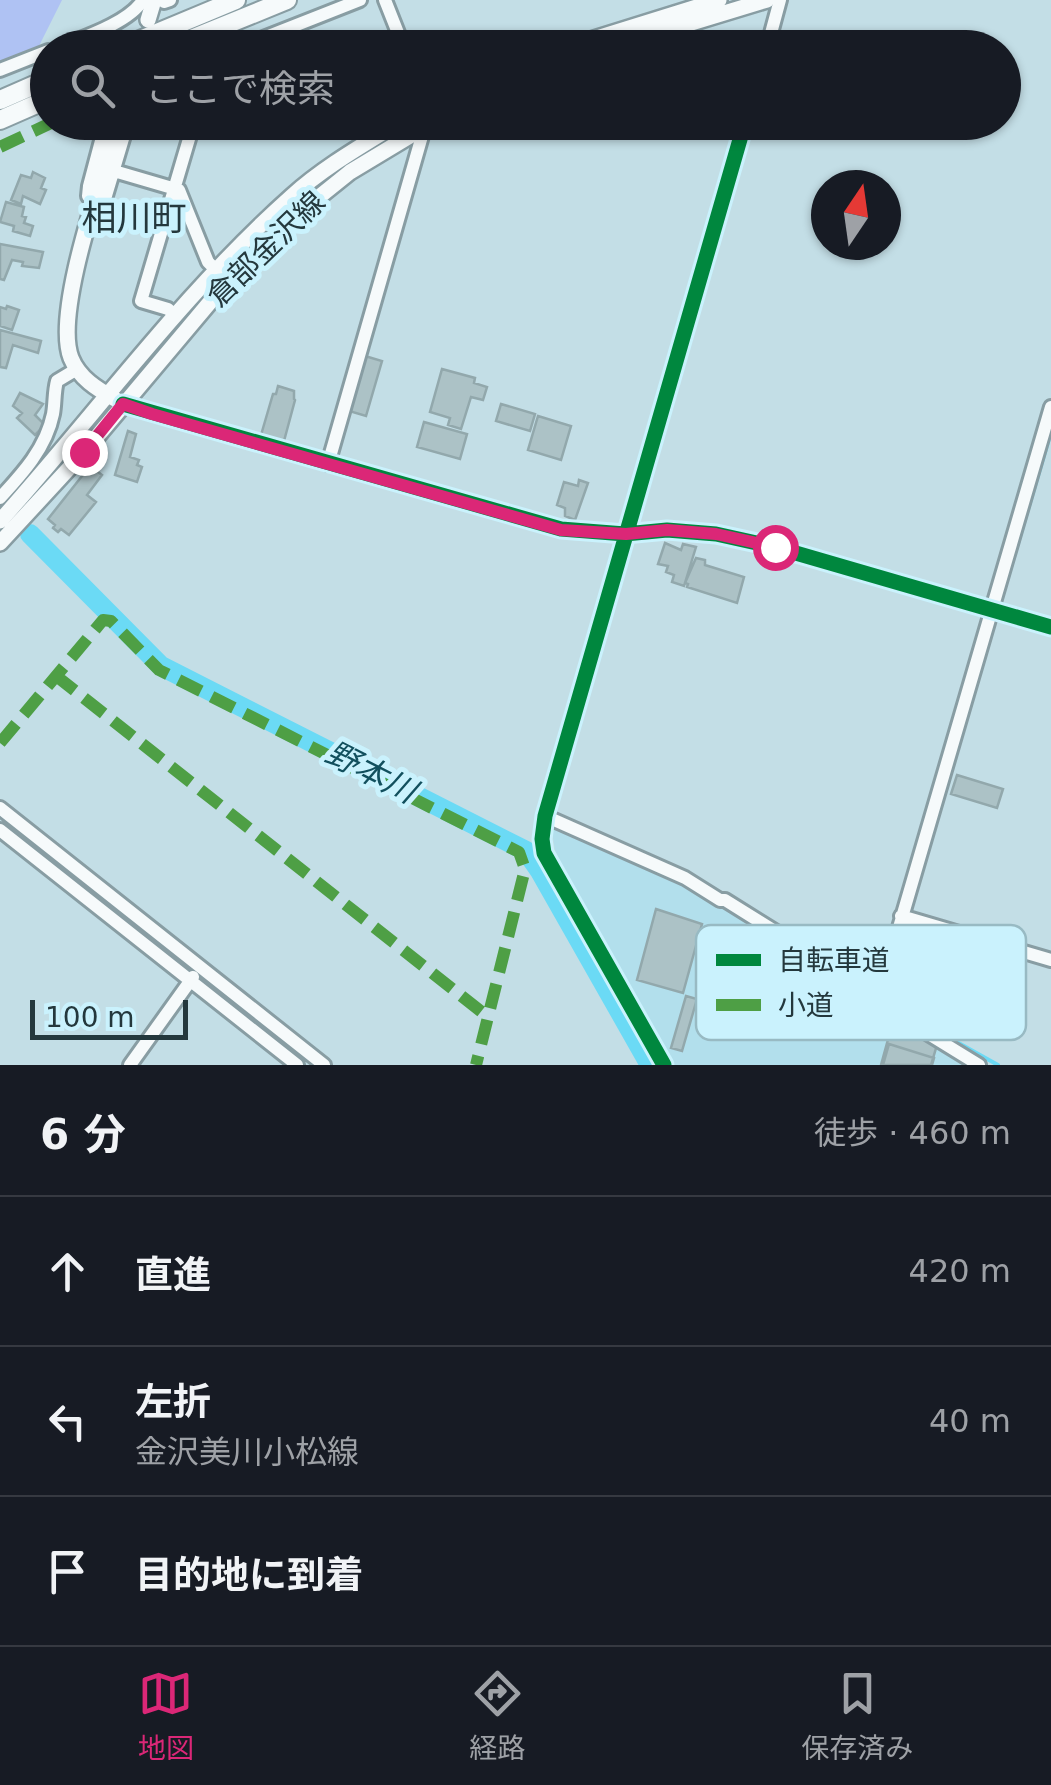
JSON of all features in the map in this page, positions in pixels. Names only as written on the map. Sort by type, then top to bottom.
[{"type":"highway","points":[[164,30],[236,0]]},
{"type":"highway","points":[[213,30],[287,0]]},
{"type":"highway","points":[[0,100],[30,87]]},
{"type":"highway","points":[[0,120],[30,107]]},
{"type":"main road","points":[[148,20],[154,0]]},
{"type":"main road","points":[[623,30],[718,0]]},
{"type":"main road","points":[[668,30],[766,0]]},
{"type":"main road","points":[[113,140],[67,318],[71,360],[94,388],[116,400]]},
{"type":"main road","name":"倉部金沢線","points":[[116,400],[176,316],[216,270],[293,195],[372,140]]},
{"type":"main road","name":"倉部金沢線","points":[[116,400],[294,217],[350,172],[403,140]]},
{"type":"main road","points":[[0,522],[116,400]]},
{"type":"main road","points":[[0,544],[84,452],[116,400]]},
{"type":"street","points":[[97,30],[136,10],[142,0]]},
{"type":"street","points":[[284,30],[360,0]]},
{"type":"street","points":[[385,0],[397,30]]},
{"type":"street","points":[[771,30],[780,0]]},
{"type":"street","points":[[0,70],[30,62]]},
{"type":"street","points":[[101,140],[89,186],[88,196],[94,204],[105,199],[123,140]]},
{"type":"street","points":[[176,316],[168,309],[141,301],[189,140]]},
{"type":"street","points":[[328,464],[424,140]]},
{"type":"street","points":[[664,1065],[544,853],[542,839],[545,816],[740,140]]},
{"type":"street","points":[[114,170],[179,190],[208,262],[216,270]]},
{"type":"street","points":[[0,498],[34,459],[46,435],[56,381],[77,369]]},
{"type":"street","points":[[116,400],[561,530],[716,534],[775,547],[1051,628]]},
{"type":"street","points":[[899,925],[1051,407]]},
{"type":"street","points":[[0,808],[324,1065]]},
{"type":"street","points":[[545,816],[685,878],[765,925]]},
{"type":"street","points":[[0,830],[297,1065]]},
{"type":"street","points":[[901,916],[932,925]]},
{"type":"street","points":[[1026,953],[1051,960]]},
{"type":"street","points":[[130,1065],[202,968]]},
{"type":"street","points":[[938,1040],[979,1065]]},
{"type":"shaded area","points":[[0,0],[62,0],[47,30],[30,30],[30,53],[0,67]]},
{"type":"shaded area","points":[[551,826],[611,849],[759,925],[696,925],[696,1040],[935,1040],[972,1065],[671,1065],[577,897],[555,850]]},
{"type":"building","points":[[33,172],[45,178],[41,188],[46,190],[40,204],[23,196],[21,204],[11,200],[21,175],[31,178]]},
{"type":"building","points":[[6,202],[24,207],[24,223],[33,226],[30,236],[0,222]]},
{"type":"building","points":[[0,244],[43,252],[39,268],[12,260],[4,280],[0,279]]},
{"type":"building","points":[[0,307],[19,310],[12,330],[0,326]]},
{"type":"building","points":[[0,330],[41,341],[38,353],[13,345],[6,368],[0,367]]},
{"type":"building","points":[[365,356],[382,361],[366,416],[349,411]]},
{"type":"building","points":[[442,369],[475,378],[474,383],[487,387],[483,400],[471,397],[461,429],[448,425],[450,418],[430,412]]},
{"type":"building","points":[[278,386],[294,391],[295,400],[284,441],[261,435]]},
{"type":"building","points":[[278,386],[294,391],[295,400],[284,441],[261,435]]},
{"type":"building","points":[[20,393],[43,404],[35,415],[45,425],[35,435],[17,418],[22,413],[13,406]]},
{"type":"building","points":[[501,404],[535,414],[530,431],[496,421]]},
{"type":"building","points":[[538,416],[571,426],[561,460],[528,450]]},
{"type":"building","points":[[424,422],[467,434],[460,459],[417,447]]},
{"type":"building","points":[[424,422],[467,434],[460,459],[417,447]]},
{"type":"building","points":[[128,431],[136,434],[130,457],[139,460],[137,465],[142,467],[137,482],[115,475]]},
{"type":"building","points":[[90,466],[102,475],[87,495],[96,502],[69,535],[61,529],[58,532],[48,519]]},
{"type":"building","points":[[579,480],[588,483],[575,520],[565,516],[565,508],[557,505],[564,482],[578,486]]},
{"type":"building","points":[[665,543],[681,550],[683,544],[696,547],[684,586],[672,582],[674,575],[666,572],[668,566],[658,564]]},
{"type":"building","points":[[696,558],[705,560],[705,565],[744,577],[737,603],[687,587],[685,583]]},
{"type":"building","points":[[957,775],[1003,789],[997,808],[951,794]]},
{"type":"building","points":[[656,909],[702,924],[696,925],[696,946],[683,993],[637,980]]},
{"type":"building","points":[[686,996],[696,999],[682,1051],[671,1048]]},
{"type":"building","points":[[888,1040],[938,1040],[931,1065],[881,1065]]},
{"type":"building","points":[[889,1044],[934,1058],[932,1065],[883,1065]]},
{"type":"waterway","points":[[1000,604],[1051,432]]},
{"type":"waterway","name":"野本川","points":[[30,534],[161,666],[526,851],[650,1065]]},
{"type":"waterway","points":[[940,808],[996,618]]},
{"type":"waterway","points":[[953,1040],[998,1065]]},
{"type":"marked path","points":[[0,147],[30,133]]},
{"type":"marked path","points":[[0,743],[103,620],[111,621],[159,670],[519,852],[525,869],[476,1065]]},
{"type":"marked path","points":[[55,675],[488,1017]]},
{"type":"cycle path","points":[[664,1065],[544,853],[542,839],[545,816],[740,140]]},
{"type":"cycle path","points":[[123,404],[561,529],[716,534],[775,547],[1051,627]]},
{"type":"district","name":"相川町","points":[[134,218]]},
{"type":"route","points":[[84,452],[123,404],[561,530],[626,534],[667,530],[716,534],[775,547]]}]
